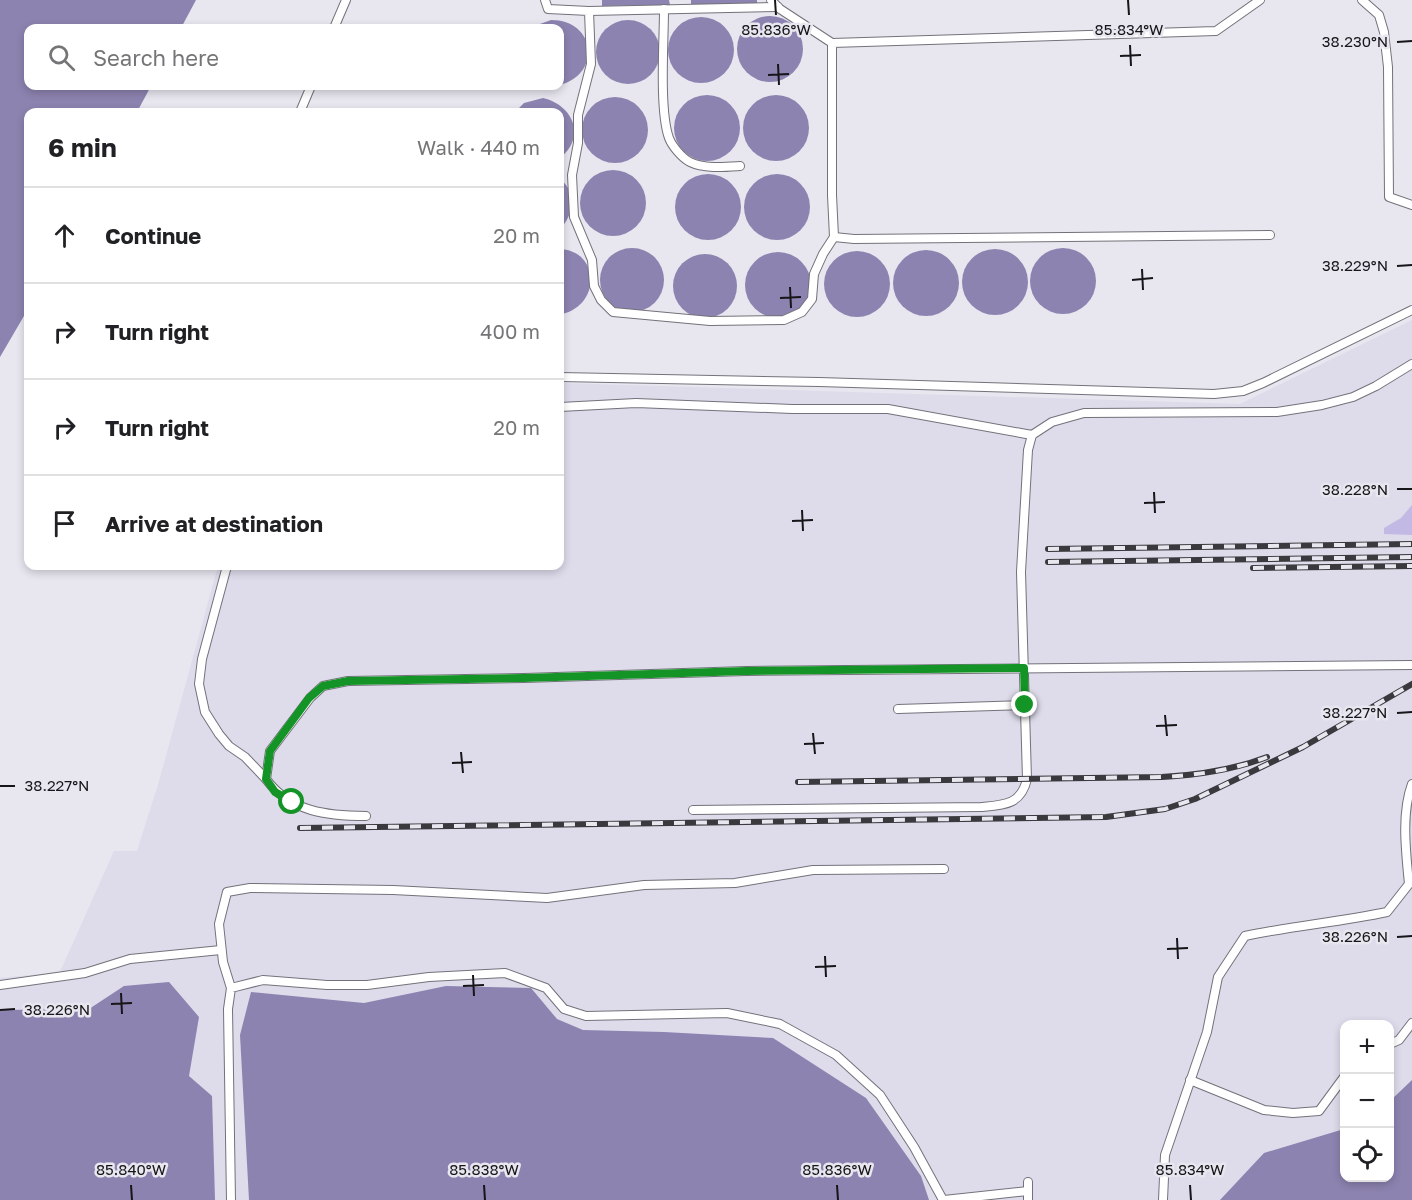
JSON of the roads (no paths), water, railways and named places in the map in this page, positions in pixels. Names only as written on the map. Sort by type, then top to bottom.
[{"type":"lane","points":[[336,24],[346,0]]},
{"type":"lane","points":[[545,0],[548,9],[589,11],[778,7]]},
{"type":"lane","points":[[771,0],[832,42],[1216,31],[1260,0]]},
{"type":"lane","points":[[1362,0],[1379,15],[1384,32],[1388,67],[1389,197],[1412,205]]},
{"type":"lane","points":[[664,9],[664,90],[670,139],[679,152],[691,162],[712,167],[740,166]]},
{"type":"lane","points":[[589,11],[591,64],[578,115],[578,143],[572,175],[574,217],[592,260],[594,286],[601,300],[613,312],[711,321],[784,320],[802,312],[812,299],[814,274],[834,237],[832,42]]},
{"type":"lane","points":[[302,108],[309,90]]},
{"type":"lane","points":[[834,237],[854,239],[1270,235]]},
{"type":"lane","points":[[564,377],[831,382],[1214,394],[1243,391],[1253,387],[1412,310]]},
{"type":"lane","points":[[693,810],[981,807],[1004,805],[1017,798],[1024,791],[1027,779],[1021,572],[1028,450],[1032,435],[1052,422],[1084,413],[1277,412],[1322,405],[1353,397],[1412,364]]},
{"type":"lane","points":[[564,407],[636,403],[792,409],[888,409],[1032,435]]},
{"type":"lane","points":[[226,570],[202,659],[199,684],[205,712],[229,746],[245,757],[275,792],[310,811],[341,816],[366,816]]},
{"type":"lane","points":[[266,779],[270,751],[309,698],[323,686],[348,681],[746,671],[1412,665]]},
{"type":"lane","points":[[898,709],[1025,705]]},
{"type":"lane","points":[[1412,784],[1408,796],[1407,820],[1412,894]]},
{"type":"lane","points":[[231,1200],[228,1009],[231,988],[223,962],[219,924],[227,892],[250,888],[393,890],[547,898],[644,885],[735,883],[813,870],[944,869]]},
{"type":"lane","points":[[1163,1200],[1165,1155],[1207,1032],[1218,977],[1245,936],[1289,927],[1346,921],[1387,912],[1410,881]]},
{"type":"lane","points":[[0,985],[85,973],[130,958],[221,950]]},
{"type":"lane","points":[[231,988],[263,980],[367,985],[429,977],[505,973],[546,988],[564,1009],[586,1016],[727,1013],[780,1024],[836,1055],[880,1095],[944,1200],[1028,1196],[1028,1182]]},
{"type":"lane","points":[[1394,1042],[1399,1040],[1412,1023]]},
{"type":"lane","points":[[1190,1080],[1264,1110],[1293,1113],[1319,1111],[1340,1082]]},
{"type":"railway","points":[[1048,549],[1412,544]]},
{"type":"railway","points":[[1048,562],[1412,557]]},
{"type":"railway","points":[[1253,568],[1412,566]]},
{"type":"railway","points":[[300,828],[1106,817],[1165,809],[1195,799],[1303,747],[1412,684]]},
{"type":"railway","points":[[798,782],[1162,777],[1216,771],[1267,757]]}]
